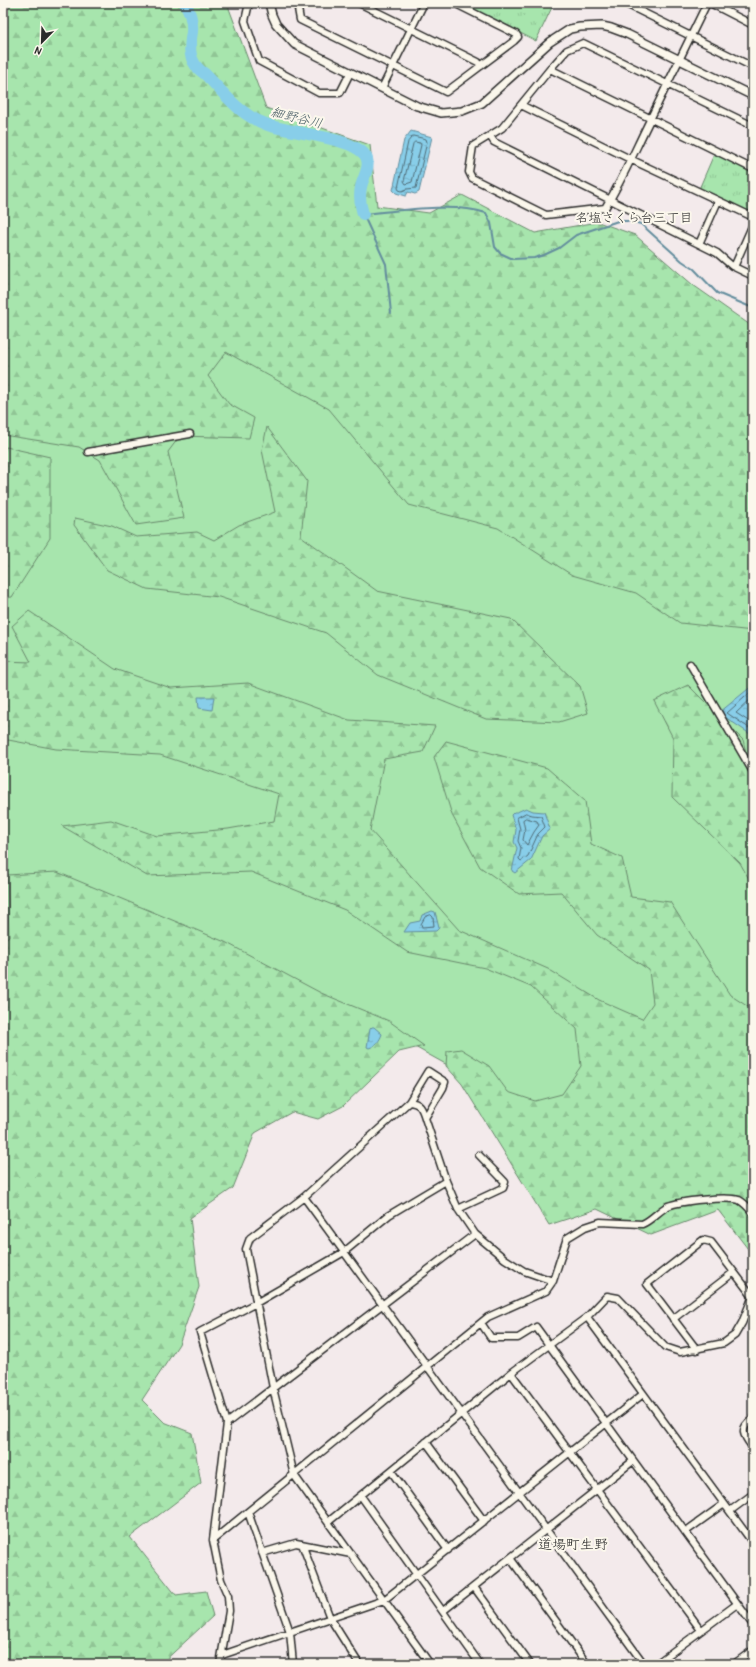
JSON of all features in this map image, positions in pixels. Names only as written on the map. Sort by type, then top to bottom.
[{"type":"street","points":[[248,3],[245,20],[259,61],[319,93],[340,93],[350,73]]},
{"type":"street","points":[[270,3],[272,15],[276,24],[294,44],[350,73],[429,110],[441,113],[462,111],[473,108],[490,97],[556,38],[570,29],[592,25],[620,31],[753,96]]},
{"type":"street","points":[[297,3],[300,20],[446,92],[514,41],[518,36],[454,3]]},
{"type":"street","points":[[359,3],[478,62],[481,66]]},
{"type":"street","points":[[382,88],[424,3]]},
{"type":"street","points":[[624,3],[753,67]]},
{"type":"street","points":[[753,24],[708,3],[667,84],[610,200],[605,208],[546,215],[472,178],[469,172],[474,146],[502,128],[567,50],[583,43],[667,84],[753,126]]},
{"type":"street","points":[[550,69],[753,169]]},
{"type":"street","points":[[521,105],[630,159],[753,217]]},
{"type":"street","points":[[490,136],[494,142],[717,253],[734,267],[753,276]]},
{"type":"street","points":[[699,244],[718,201]]},
{"type":"street","points":[[734,267],[753,224]]},
{"type":"street","points":[[88,452],[190,434]]},
{"type":"street","points":[[690,664],[753,772]]},
{"type":"street","points":[[425,1118],[445,1082],[428,1071],[409,1102],[304,1198],[250,1238],[246,1249],[273,1388],[294,1475],[430,1664]]},
{"type":"street","points":[[409,1102],[419,1104],[422,1108],[446,1181],[458,1209],[475,1234],[505,1259],[518,1267],[553,1281]]},
{"type":"street","points":[[458,1209],[502,1188],[505,1182],[479,1155]]},
{"type":"street","points":[[220,1664],[229,1611],[228,1596],[221,1580],[213,1540],[227,1423],[200,1332],[256,1303],[344,1252],[389,1215],[446,1181]]},
{"type":"street","points":[[304,1198],[644,1664]]},
{"type":"street","points":[[213,1540],[488,1317],[546,1291],[553,1281],[567,1238],[585,1227],[600,1222],[642,1224],[649,1222],[658,1212],[669,1206],[709,1199],[740,1201],[753,1213]]},
{"type":"street","points":[[227,1423],[475,1234]]},
{"type":"street","points":[[328,1522],[511,1373],[587,1317],[607,1296],[618,1298],[665,1347],[680,1352],[697,1350],[724,1343],[735,1335],[753,1297],[711,1242],[703,1240],[646,1284],[697,1350]]},
{"type":"street","points":[[673,1319],[734,1272]]},
{"type":"street","points":[[587,1317],[753,1543]]},
{"type":"street","points":[[481,1323],[491,1338],[518,1338],[536,1327],[753,1625]]},
{"type":"street","points":[[511,1373],[701,1630]]},
{"type":"street","points":[[222,1655],[384,1600],[643,1394]]},
{"type":"street","points":[[753,1419],[746,1424],[743,1430],[745,1437],[753,1448]]},
{"type":"street","points":[[426,1442],[484,1521]]},
{"type":"street","points":[[443,1611],[633,1461]]},
{"type":"street","points":[[391,1471],[448,1550]]},
{"type":"street","points":[[730,1511],[753,1494]]},
{"type":"street","points":[[361,1496],[480,1664]]},
{"type":"street","points":[[685,1532],[724,1504]]},
{"type":"street","points":[[248,1512],[290,1632],[293,1664]]},
{"type":"street","points":[[262,1553],[296,1543],[351,1554]]},
{"type":"street","points":[[302,1544],[330,1618],[359,1664]]},
{"type":"street","points":[[510,1558],[587,1664]]},
{"type":"street","points":[[474,1587],[530,1664]]},
{"type":"street","points":[[656,1664],[737,1604]]},
{"type":"street","points":[[734,1664],[753,1650]]},
{"type":"green space","points":[[3,3],[227,3],[266,108],[370,145],[377,206],[429,213],[462,195],[535,233],[598,222],[635,235],[693,285],[753,327],[753,631],[680,623],[636,593],[572,575],[498,528],[409,505],[329,409],[226,352],[208,376],[229,404],[254,418],[249,438],[180,436],[168,452],[184,518],[136,525],[100,460],[79,447],[3,435]]},
{"type":"green space","points":[[461,3],[554,3],[536,41]]},
{"type":"green space","points":[[715,152],[753,172],[753,208],[751,213],[699,189]]},
{"type":"green space","points":[[226,330],[753,616],[753,1113],[566,1131],[397,1037],[3,963],[3,400]]},
{"type":"green space","points":[[267,427],[307,481],[301,536],[377,591],[511,619],[580,686],[588,713],[559,722],[486,719],[378,675],[326,633],[219,597],[147,589],[107,570],[74,525],[75,518],[112,526],[136,537],[197,532],[214,540],[239,525],[275,512],[262,450]]},
{"type":"green space","points":[[6,447],[50,457],[50,538],[12,597],[3,598],[3,455]]},
{"type":"green space","points":[[29,611],[115,669],[171,688],[248,683],[349,720],[435,726],[423,752],[384,759],[370,830],[459,930],[548,969],[599,1000],[642,1019],[653,1003],[649,970],[597,935],[561,892],[519,894],[480,867],[452,815],[434,757],[446,741],[547,768],[585,801],[591,844],[622,858],[631,897],[670,902],[730,995],[753,1010],[753,1253],[751,1253],[718,1210],[651,1235],[597,1209],[549,1225],[462,1084],[446,1066],[447,1051],[461,1049],[489,1066],[508,1092],[535,1101],[562,1094],[581,1066],[577,1029],[531,987],[485,968],[407,952],[345,910],[251,872],[147,876],[62,826],[111,820],[157,836],[228,829],[274,821],[279,794],[160,755],[56,749],[3,739],[3,661],[31,662],[12,626]]},
{"type":"green space","points":[[688,685],[743,740],[748,760],[753,767],[753,886],[740,863],[672,797],[673,738],[654,701]]},
{"type":"green space","points":[[57,872],[225,942],[321,993],[389,1021],[424,1046],[399,1052],[343,1106],[318,1119],[292,1112],[255,1133],[233,1188],[190,1218],[199,1287],[179,1344],[142,1400],[164,1422],[192,1433],[201,1483],[130,1537],[176,1595],[206,1591],[213,1616],[161,1664],[3,1664],[3,941],[9,936],[7,875]]},
{"type":"water","points":[[411,131],[432,137],[419,192],[415,194],[408,192],[406,196],[396,193],[393,190],[404,140]]},
{"type":"water","points":[[753,685],[753,732],[750,734],[722,715],[720,712]]},
{"type":"water","points":[[198,697],[214,697],[212,710],[199,708]]},
{"type":"water","points":[[526,808],[533,811],[544,812],[550,829],[542,836],[531,860],[515,873],[512,871],[517,848],[514,842],[516,830],[511,815],[514,812]]},
{"type":"water","points":[[432,911],[435,912],[439,928],[436,931],[404,932],[410,923],[420,921],[422,915]]},
{"type":"water","points":[[372,1027],[382,1034],[374,1046],[369,1048],[367,1047],[370,1029]]},
{"type":"waterway","name":"細野谷川","points":[[185,3],[192,21],[190,50],[193,62],[198,69],[205,74],[241,110],[249,116],[268,125],[320,136],[347,144],[358,149],[365,155],[368,163],[360,194],[363,214]]},
{"type":"waterway","points":[[391,313],[386,264],[363,214],[425,208],[458,208],[486,213],[491,223],[495,247],[500,253],[513,259],[534,258],[544,255],[559,248],[576,235],[618,221],[628,221],[641,224],[682,261],[694,269],[717,293],[753,308]]},
{"type":"district","name":"名塩さくら台三丁目","points":[[634,217]]},
{"type":"district","name":"道場町生野","points":[[573,1543]]}]
